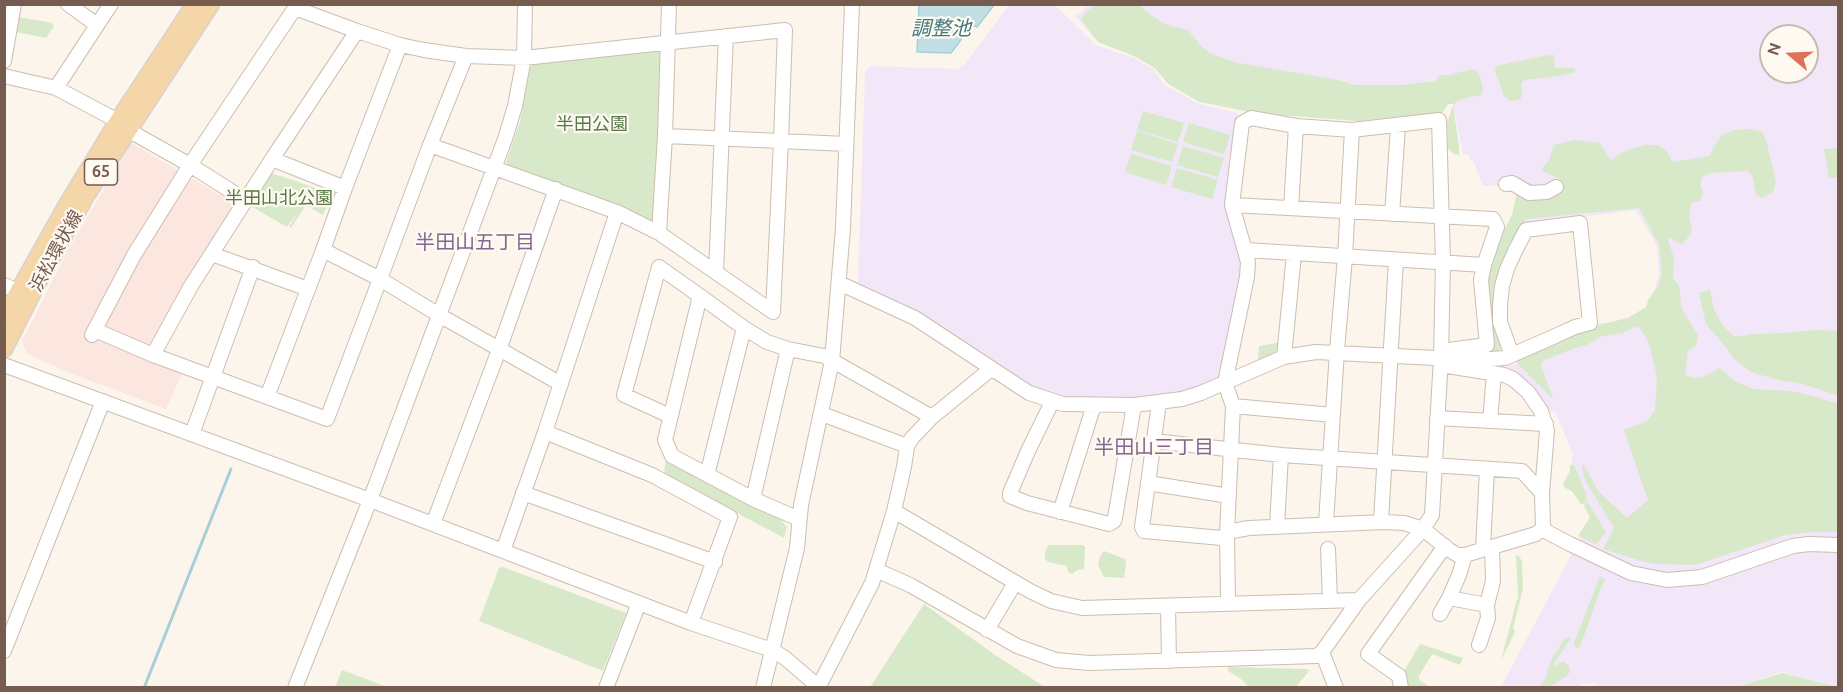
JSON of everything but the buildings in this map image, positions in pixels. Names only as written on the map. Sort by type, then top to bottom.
[{"type":"main road","name":"浜松環状線","points":[[4,349],[123,126],[195,4]]},
{"type":"main road","name":"浜松環状線","points":[[4,317],[11,288],[67,205],[211,4]]},
{"type":"street","points":[[4,61],[14,4]]},
{"type":"street","points":[[68,4],[97,25]]},
{"type":"street","points":[[56,88],[111,4]]},
{"type":"street","points":[[295,687],[370,500],[495,167],[515,106],[524,58],[525,4]]},
{"type":"street","points":[[659,233],[669,4]]},
{"type":"street","points":[[764,687],[797,548],[803,494],[832,361],[839,283],[852,4]]},
{"type":"street","points":[[429,145],[617,212],[659,233],[773,312],[785,30],[524,58],[466,56],[424,51],[399,45],[295,8],[190,165],[134,255],[93,333],[327,419],[429,145],[466,56]]},
{"type":"street","points":[[153,355],[245,200],[357,31]]},
{"type":"street","points":[[716,272],[726,36]]},
{"type":"street","points":[[267,397],[399,45]]},
{"type":"street","points":[[4,76],[56,88],[190,165],[245,200]]},
{"type":"street","points":[[876,570],[910,585],[1017,646],[1056,660],[1089,663],[1317,656],[1359,600],[1423,529],[1432,515],[1441,358],[1443,262],[1439,120],[1352,130],[1296,126],[1251,118],[1242,123],[1232,205],[1248,262],[1247,277],[1225,382],[1233,406],[1227,533],[1228,603]]},
{"type":"street","points":[[1291,208],[1296,126]]},
{"type":"street","points":[[1392,214],[1398,126]]},
{"type":"street","points":[[1326,523],[1352,130]]},
{"type":"street","points":[[665,136],[846,144]]},
{"type":"street","points":[[272,159],[345,188]]},
{"type":"street","points":[[1506,184],[1512,183],[1529,193],[1547,192],[1556,187]]},
{"type":"street","points":[[433,524],[499,350],[556,189]]},
{"type":"street","points":[[1232,205],[1493,219],[1497,226],[1484,265],[1481,292],[1487,345],[1441,358]]},
{"type":"street","points":[[503,551],[545,432],[617,212]]},
{"type":"street","points":[[839,283],[915,318],[1022,389],[1052,402],[1134,405],[1192,396],[1284,357],[1316,352],[1337,351],[1500,360],[1512,355],[1575,327],[1590,322],[1580,223],[1526,230],[1515,251],[1506,269],[1500,306],[1500,322],[1512,355]]},
{"type":"street","points":[[323,250],[380,279],[561,384]]},
{"type":"street","points":[[1246,250],[1484,265]]},
{"type":"street","points":[[212,254],[253,267],[308,290]]},
{"type":"street","points":[[1284,357],[1294,254]]},
{"type":"street","points":[[1381,522],[1396,260]]},
{"type":"street","points":[[192,434],[253,267]]},
{"type":"street","points":[[670,416],[624,395],[659,267],[767,342],[824,356],[932,417]]},
{"type":"street","points":[[700,296],[665,440],[672,456],[753,499],[799,519]]},
{"type":"street","points":[[707,475],[744,328]]},
{"type":"street","points":[[753,499],[788,349]]},
{"type":"street","points":[[1441,358],[1513,379],[1528,392],[1541,411],[1546,424],[1542,493],[1543,528],[1546,532],[1616,567],[1642,577],[1667,580],[1702,577],[1792,546],[1839,545]]},
{"type":"street","points":[[4,366],[370,500],[691,623],[772,650],[791,662],[819,687],[872,583],[894,511],[907,446],[932,417],[991,369]]},
{"type":"street","points":[[1490,421],[1494,373]]},
{"type":"street","points":[[4,651],[103,401]]},
{"type":"street","points":[[1052,402],[1010,496],[1027,503],[1109,524],[1114,521],[1134,405]]},
{"type":"street","points":[[1158,403],[1142,527],[1144,531],[1222,538],[1227,533],[1249,528],[1326,523],[1404,523],[1423,529],[1458,555],[1465,555],[1536,534],[1543,528]]},
{"type":"street","points":[[1060,512],[1094,405]]},
{"type":"street","points":[[1233,406],[1333,415]]},
{"type":"street","points":[[822,414],[907,446]]},
{"type":"street","points":[[1437,418],[1546,424]]},
{"type":"street","points":[[545,432],[652,475],[730,517],[691,623]]},
{"type":"street","points":[[1154,441],[1281,455],[1522,471],[1542,493]]},
{"type":"street","points":[[1277,526],[1281,455]]},
{"type":"street","points":[[1484,639],[1488,618],[1487,604],[1494,576],[1487,548],[1487,469]]},
{"type":"street","points":[[1148,483],[1229,496]]},
{"type":"street","points":[[524,493],[715,562]]},
{"type":"street","points":[[894,511],[1015,583],[1051,601],[1082,608],[1359,600]]},
{"type":"street","points":[[1401,687],[1399,676],[1368,654],[1444,546]]},
{"type":"street","points":[[1328,549],[1330,601]]},
{"type":"street","points":[[1440,614],[1449,598],[1465,555]]},
{"type":"street","points":[[987,630],[1015,583]]},
{"type":"street","points":[[1449,598],[1487,604]]},
{"type":"street","points":[[606,687],[639,603]]},
{"type":"street","points":[[1168,606],[1169,661]]},
{"type":"street","points":[[1322,652],[1336,687]]},
{"type":"shaded area","points":[[1090,4],[1838,5],[1838,687],[1780,672],[1736,687],[1600,688],[1595,683],[1576,687],[1501,687],[1592,516],[1571,469],[1573,455],[1557,415],[1542,404],[1527,384],[1506,366],[1522,363],[1619,325],[1649,309],[1659,275],[1657,246],[1636,210],[1524,224],[1519,216],[1522,194],[1508,186],[1483,186],[1473,160],[1470,160],[1469,155],[1463,154],[1453,104],[1448,104],[1443,112],[1359,121],[1245,111],[1200,102],[1168,84],[1155,68],[1134,56],[1098,42],[1075,16]]},
{"type":"shaded area","points":[[1009,5],[1055,5],[1096,45],[1134,58],[1153,69],[1166,86],[1199,104],[1238,113],[1228,206],[1244,264],[1225,357],[1220,374],[1211,383],[1175,396],[1089,401],[1053,395],[1025,387],[954,336],[907,306],[858,283],[865,73],[870,66],[959,69]]},
{"type":"shaded area","points":[[131,143],[234,203],[152,357],[184,369],[166,409],[75,375],[27,354],[22,341],[68,250]]},
{"type":"green space","points":[[1095,5],[1140,5],[1149,14],[1167,25],[1188,30],[1209,53],[1238,63],[1355,85],[1402,85],[1435,81],[1440,75],[1473,69],[1479,73],[1483,89],[1481,95],[1448,104],[1443,112],[1359,121],[1278,115],[1200,102],[1168,84],[1155,68],[1134,56],[1098,42],[1081,19]]},
{"type":"green space","points":[[18,17],[52,23],[54,26],[46,38],[16,32]]},
{"type":"green space","name":"半田公園","points":[[661,47],[655,220],[652,221],[620,206],[509,166],[506,162],[520,121],[531,64]]},
{"type":"green space","points":[[1554,55],[1555,68],[1574,68],[1576,72],[1525,80],[1521,83],[1522,96],[1519,100],[1511,101],[1504,96],[1495,71],[1496,66]]},
{"type":"green space","points":[[1453,105],[1459,155],[1448,149],[1447,123]]},
{"type":"green space","points":[[1143,111],[1184,123],[1178,142],[1137,130]]},
{"type":"green space","points":[[1189,123],[1230,135],[1224,154],[1183,142]]},
{"type":"green space","points":[[1750,129],[1762,132],[1766,140],[1776,182],[1773,192],[1762,198],[1756,195],[1752,175],[1747,171],[1710,173],[1702,177],[1700,184],[1703,193],[1700,201],[1691,203],[1689,216],[1692,232],[1682,245],[1670,238],[1668,240],[1674,258],[1673,278],[1679,286],[1682,309],[1698,335],[1696,346],[1688,351],[1685,375],[1693,378],[1704,377],[1719,368],[1735,381],[1753,389],[1791,391],[1838,404],[1838,532],[1786,535],[1695,565],[1656,564],[1641,561],[1603,549],[1614,528],[1585,480],[1582,468],[1583,464],[1599,492],[1627,518],[1648,500],[1624,430],[1646,422],[1655,411],[1657,378],[1649,343],[1639,327],[1623,333],[1602,336],[1587,345],[1544,360],[1541,365],[1553,399],[1515,361],[1589,327],[1628,318],[1646,307],[1658,286],[1662,273],[1659,245],[1639,208],[1526,219],[1510,243],[1497,277],[1493,294],[1493,309],[1501,349],[1494,353],[1488,324],[1488,276],[1496,246],[1512,215],[1517,192],[1515,183],[1520,178],[1558,193],[1561,180],[1541,170],[1549,160],[1554,145],[1575,140],[1600,143],[1611,161],[1619,154],[1634,148],[1658,145],[1668,153],[1672,162],[1710,156],[1723,134]]},
{"type":"green space","points":[[1137,131],[1178,144],[1172,162],[1131,150]]},
{"type":"green space","points":[[1183,146],[1224,158],[1218,177],[1177,165]]},
{"type":"green space","points":[[1838,148],[1838,178],[1829,178],[1824,149]]},
{"type":"green space","points":[[1131,154],[1172,166],[1166,185],[1125,172]]},
{"type":"green space","points":[[1177,168],[1218,180],[1212,199],[1171,187]]},
{"type":"green space","name":"半田山北公園","points":[[271,173],[328,192],[331,196],[323,215],[306,205],[291,228],[289,227],[299,210],[287,227],[247,204]]},
{"type":"green space","points":[[1710,290],[1714,310],[1724,327],[1735,337],[1816,330],[1838,331],[1838,396],[1803,384],[1751,372],[1734,359],[1706,324],[1699,293]]},
{"type":"green space","points":[[1282,342],[1281,349],[1276,354],[1258,362],[1259,346]]},
{"type":"green space","points":[[666,457],[781,520],[787,527],[784,538],[664,474]]},
{"type":"green space","points":[[1570,465],[1574,465],[1585,491],[1587,499],[1584,505],[1563,484],[1570,471]]},
{"type":"green space","points":[[1587,501],[1606,532],[1596,544],[1578,536],[1590,517],[1584,506]]},
{"type":"green space","points":[[1049,545],[1083,545],[1085,547],[1084,569],[1077,570],[1073,574],[1068,572],[1067,566],[1048,562],[1045,559],[1045,552]]},
{"type":"green space","points":[[1104,551],[1125,559],[1124,578],[1104,577],[1098,565]]},
{"type":"green space","points":[[1518,555],[1522,561],[1523,588],[1513,628],[1515,632],[1501,660],[1518,596],[1516,556]]},
{"type":"green space","points":[[503,567],[626,613],[603,671],[479,621],[499,568]]},
{"type":"green space","points":[[1600,576],[1605,580],[1583,639],[1576,648],[1574,643]]},
{"type":"green space","points":[[924,604],[995,655],[1045,687],[870,687]]},
{"type":"green space","points":[[1566,637],[1571,638],[1553,665],[1564,662],[1569,666],[1568,675],[1553,685],[1539,687],[1547,677],[1553,657]]},
{"type":"green space","points":[[1420,644],[1463,658],[1460,665],[1432,654],[1419,676],[1419,680],[1431,687],[1406,687],[1403,673]]},
{"type":"green space","points":[[1228,663],[1231,663],[1231,667],[1307,669],[1309,671],[1296,687],[1249,687],[1228,671]]},
{"type":"green space","points":[[342,670],[387,687],[335,687]]},
{"type":"green space","points":[[1782,673],[1838,687],[1736,687]]},
{"type":"water","name":"調整池","points":[[919,4],[994,5],[977,27],[972,25],[951,53],[917,52]]},
{"type":"waterway","points":[[144,688],[231,469]]},
{"type":"district","name":"半田山五丁目","points":[[475,242]]},
{"type":"district","name":"半田山三丁目","points":[[1154,447]]}]
